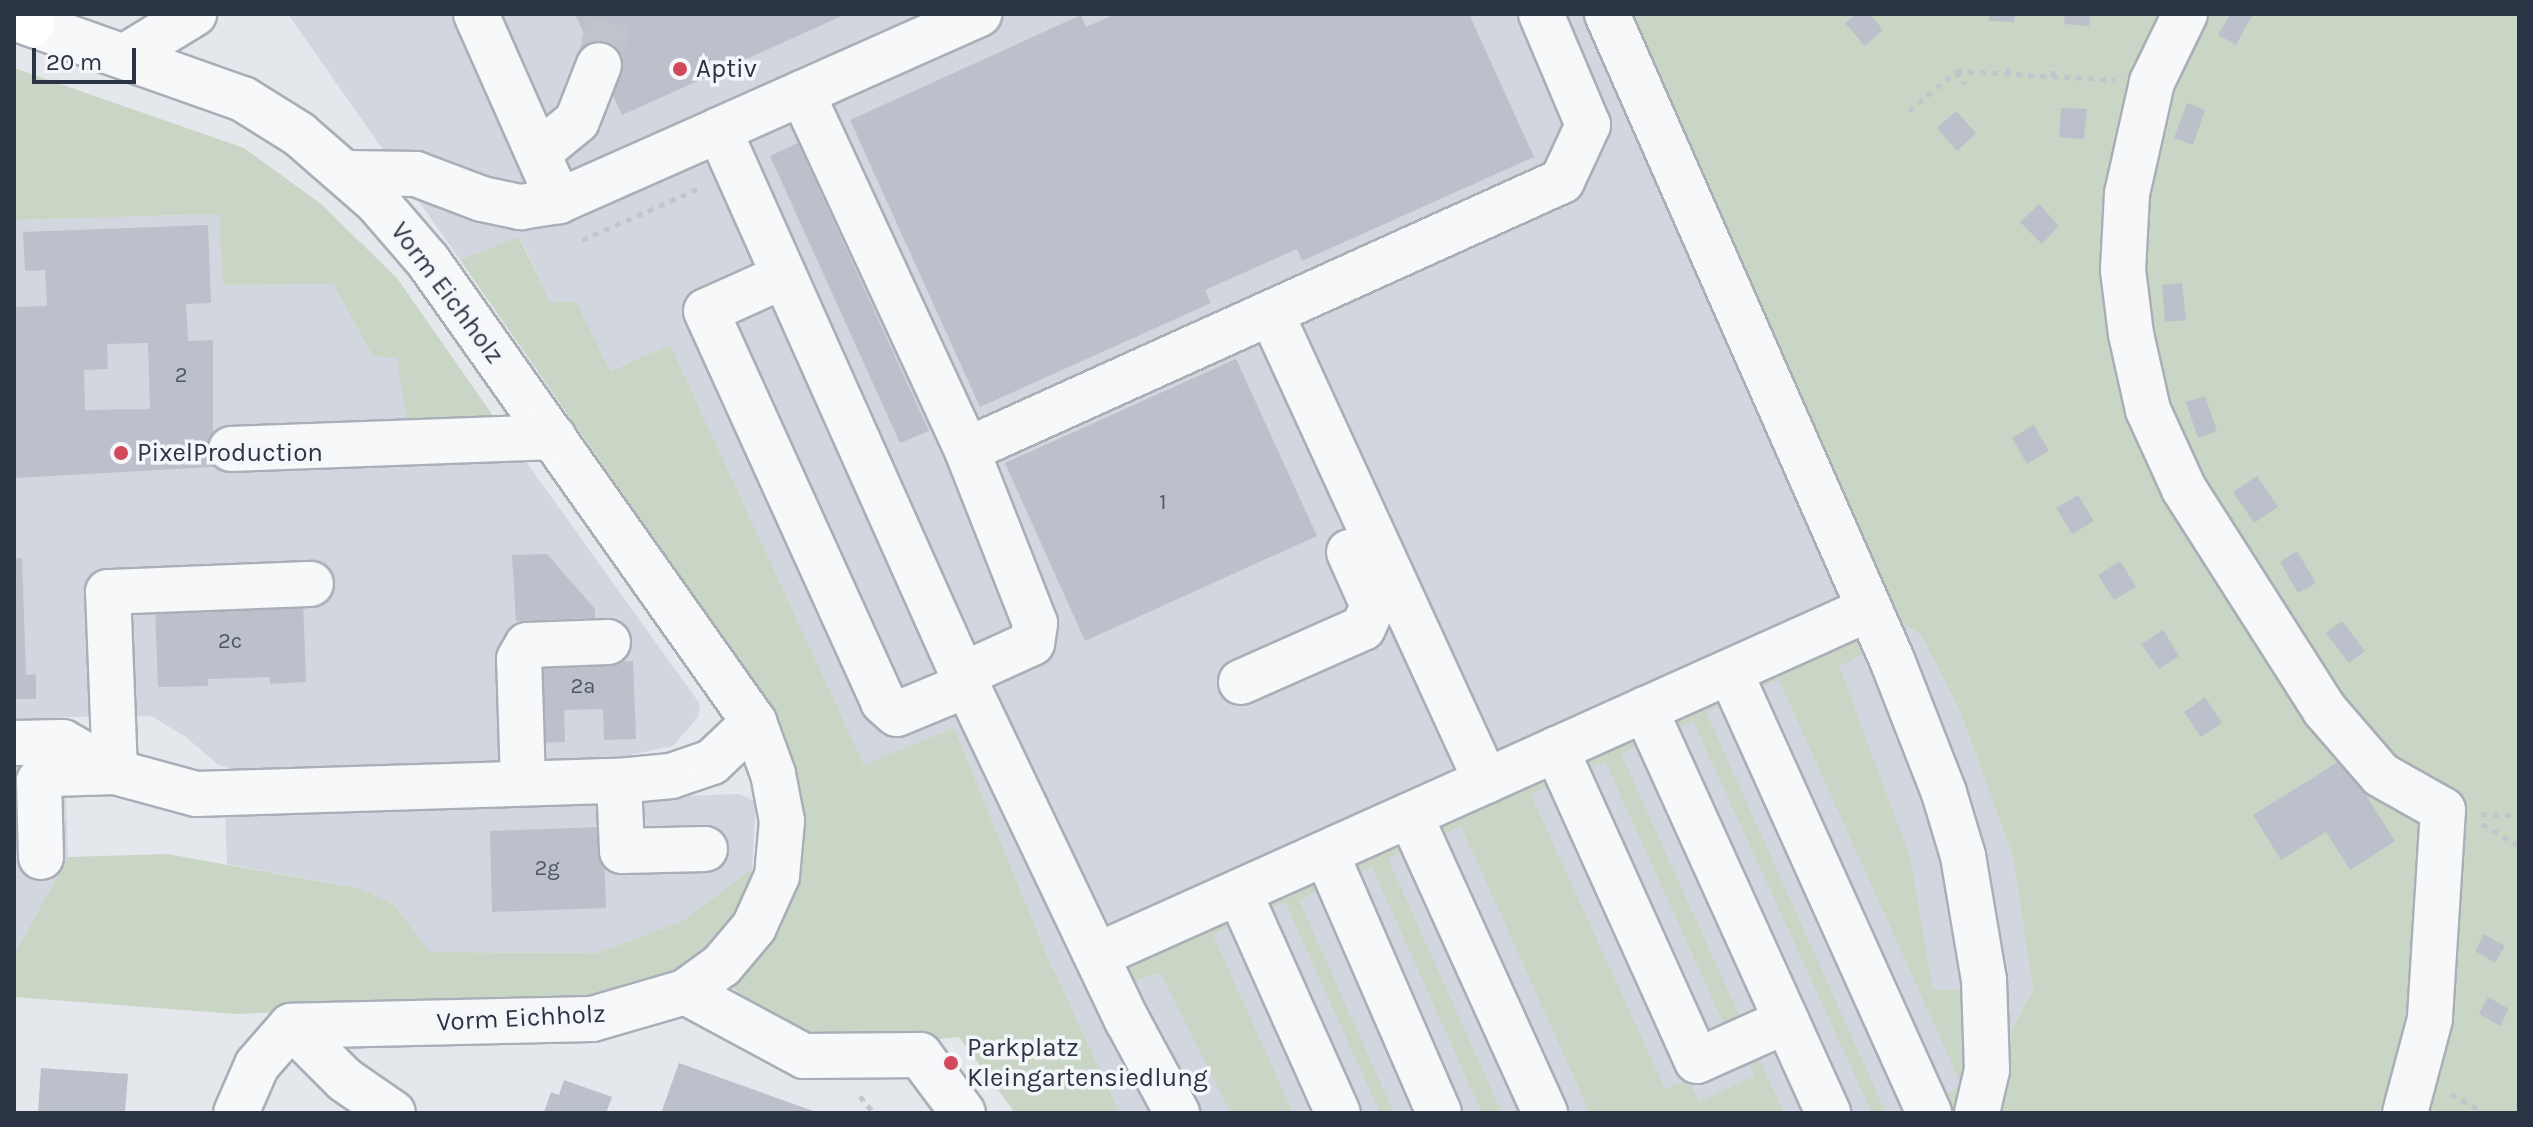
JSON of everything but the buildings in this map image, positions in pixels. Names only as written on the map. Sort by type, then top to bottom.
[{"type":"street","points":[[127,55],[194,14]]},
{"type":"street","points":[[476,14],[559,201]]},
{"type":"street","points":[[347,173],[416,174],[521,207],[559,201],[979,14]]},
{"type":"street","points":[[967,450],[1562,181],[1588,125],[1541,14]]},
{"type":"street","points":[[1607,14],[1923,735],[1963,856],[1977,922],[1986,1018],[1987,1070],[1977,1113]]},
{"type":"street","points":[[2185,14],[2152,82],[2127,194],[2123,270],[2131,334],[2162,445],[2184,489],[2324,709],[2381,775],[2443,810],[2430,1019],[2405,1113]]},
{"type":"street","name":"Vorm Eichholz","points":[[24,19],[243,99],[299,134],[347,173],[428,261],[554,437],[754,722],[773,774],[782,821],[777,876],[754,927],[722,965],[685,992],[646,1007],[592,1019],[291,1026]]},
{"type":"street","points":[[538,153],[577,121],[599,65]]},
{"type":"street","points":[[784,276],[706,311],[883,702],[897,714],[1032,643],[1035,623],[967,450],[802,93]]},
{"type":"street","points":[[719,130],[966,679],[1177,1113]]},
{"type":"street","points":[[1241,682],[1363,628],[1373,606],[1258,319]]},
{"type":"street","points":[[1258,319],[1486,781]]},
{"type":"street","points":[[231,449],[554,437]]},
{"type":"street","points":[[115,772],[108,592],[311,584]]},
{"type":"street","points":[[1098,955],[1869,609]]},
{"type":"street","points":[[523,783],[519,659],[527,645],[608,642]]},
{"type":"street","points":[[1730,672],[1929,1113]]},
{"type":"street","points":[[1645,709],[1828,1113]]},
{"type":"street","points":[[14,743],[63,742],[115,772],[196,794],[619,781],[671,776],[712,762],[754,722]]},
{"type":"street","points":[[1556,749],[1697,1061],[1786,1021]]},
{"type":"street","points":[[41,857],[39,781],[52,774],[115,772]]},
{"type":"street","points":[[619,781],[622,851],[705,849]]},
{"type":"street","points":[[1410,815],[1545,1113]]},
{"type":"street","points":[[1326,853],[1439,1113]]},
{"type":"street","points":[[1239,892],[1338,1113]]},
{"type":"street","points":[[685,992],[804,1056],[920,1055],[963,1113]]},
{"type":"street","points":[[236,1113],[257,1065],[291,1026],[345,1080],[393,1113]]},
{"type":"path","points":[[2008,74],[2009,64]]},
{"type":"path","points":[[2053,65],[2053,77]]},
{"type":"path","points":[[1909,111],[1956,71],[2152,82]]},
{"type":"path","points":[[1956,71],[1965,84]]},
{"type":"path","points":[[1919,93],[1925,98]]},
{"type":"path","points":[[2478,814],[2519,815]]},
{"type":"shaded area","points":[[288,14],[1624,14],[1897,618],[1921,635],[1960,711],[2013,857],[2033,991],[2011,1030],[2002,1113],[1120,1113],[1047,955],[954,728],[864,766],[670,346],[609,371],[576,301],[550,303],[520,237],[460,260]]},
{"type":"shaded area","points":[[220,214],[223,285],[333,284],[373,355],[397,357],[496,420],[700,704],[698,717],[673,746],[616,758],[242,773],[217,764],[186,737],[151,716],[63,717],[68,857],[14,955],[14,220]]},
{"type":"shaded area","points":[[740,794],[756,802],[752,869],[682,921],[597,953],[429,952],[393,904],[362,889],[227,864],[225,812]]},
{"type":"green space","points":[[1624,14],[2519,14],[2519,1113],[2002,1113],[2011,1030],[2033,991],[2013,857],[1960,711],[1921,635],[1897,619]]},
{"type":"green space","points":[[14,68],[244,148],[321,204],[397,278],[496,420],[408,424],[397,358],[373,356],[333,284],[223,285],[219,214],[14,220]]},
{"type":"green space","points":[[519,237],[550,302],[576,301],[610,371],[670,345],[864,765],[954,728],[1047,955],[1120,1113],[1015,1113],[959,1037],[865,1047],[790,1032],[729,985],[783,920],[802,811],[765,697],[460,260]]},
{"type":"green space","points":[[1860,633],[1875,648],[1839,666],[1910,857],[1933,990],[1971,989],[1962,1113],[1949,1113],[1940,1097],[1962,1086],[1779,680],[1758,688],[1759,678]]},
{"type":"green space","points":[[1711,697],[1726,703],[1706,712],[1886,1113],[1872,1113],[1693,721],[1672,730],[1675,714]]},
{"type":"green space","points":[[1630,736],[1643,743],[1621,754],[1739,1015],[1763,1005],[1763,1011],[1715,1039],[1701,1033],[1723,1022],[1605,761],[1584,771],[1586,753]]},
{"type":"green space","points":[[1542,776],[1554,784],[1531,795],[1665,1089],[1688,1080],[1699,1102],[1755,1076],[1745,1054],[1782,1048],[1759,1058],[1784,1113],[1590,1113],[1461,826],[1439,836],[1439,824]]},
{"type":"green space","points":[[1394,840],[1410,849],[1388,859],[1502,1113],[1482,1113],[1372,867],[1350,877],[1350,861]]},
{"type":"green space","points":[[167,854],[362,889],[393,904],[430,952],[597,953],[682,921],[752,869],[751,890],[740,918],[712,948],[656,987],[597,1000],[235,1014],[14,997],[14,955],[68,857]]},
{"type":"green space","points":[[1305,881],[1320,890],[1299,900],[1394,1113],[1380,1113],[1285,902],[1264,911],[1266,900]]},
{"type":"green space","points":[[1226,920],[1232,925],[1213,935],[1293,1113],[1231,1113],[1160,972],[1123,986],[1120,978],[1130,957]]},
{"type":"tunnel","points":[[599,65],[610,14]]},
{"type":"place","name":"Aptiv","points":[[680,69]]},
{"type":"place","name":"PixelProduction","points":[[121,453]]},
{"type":"place","name":"Parkplatz Kleingartensiedlung","points":[[951,1063]]}]
